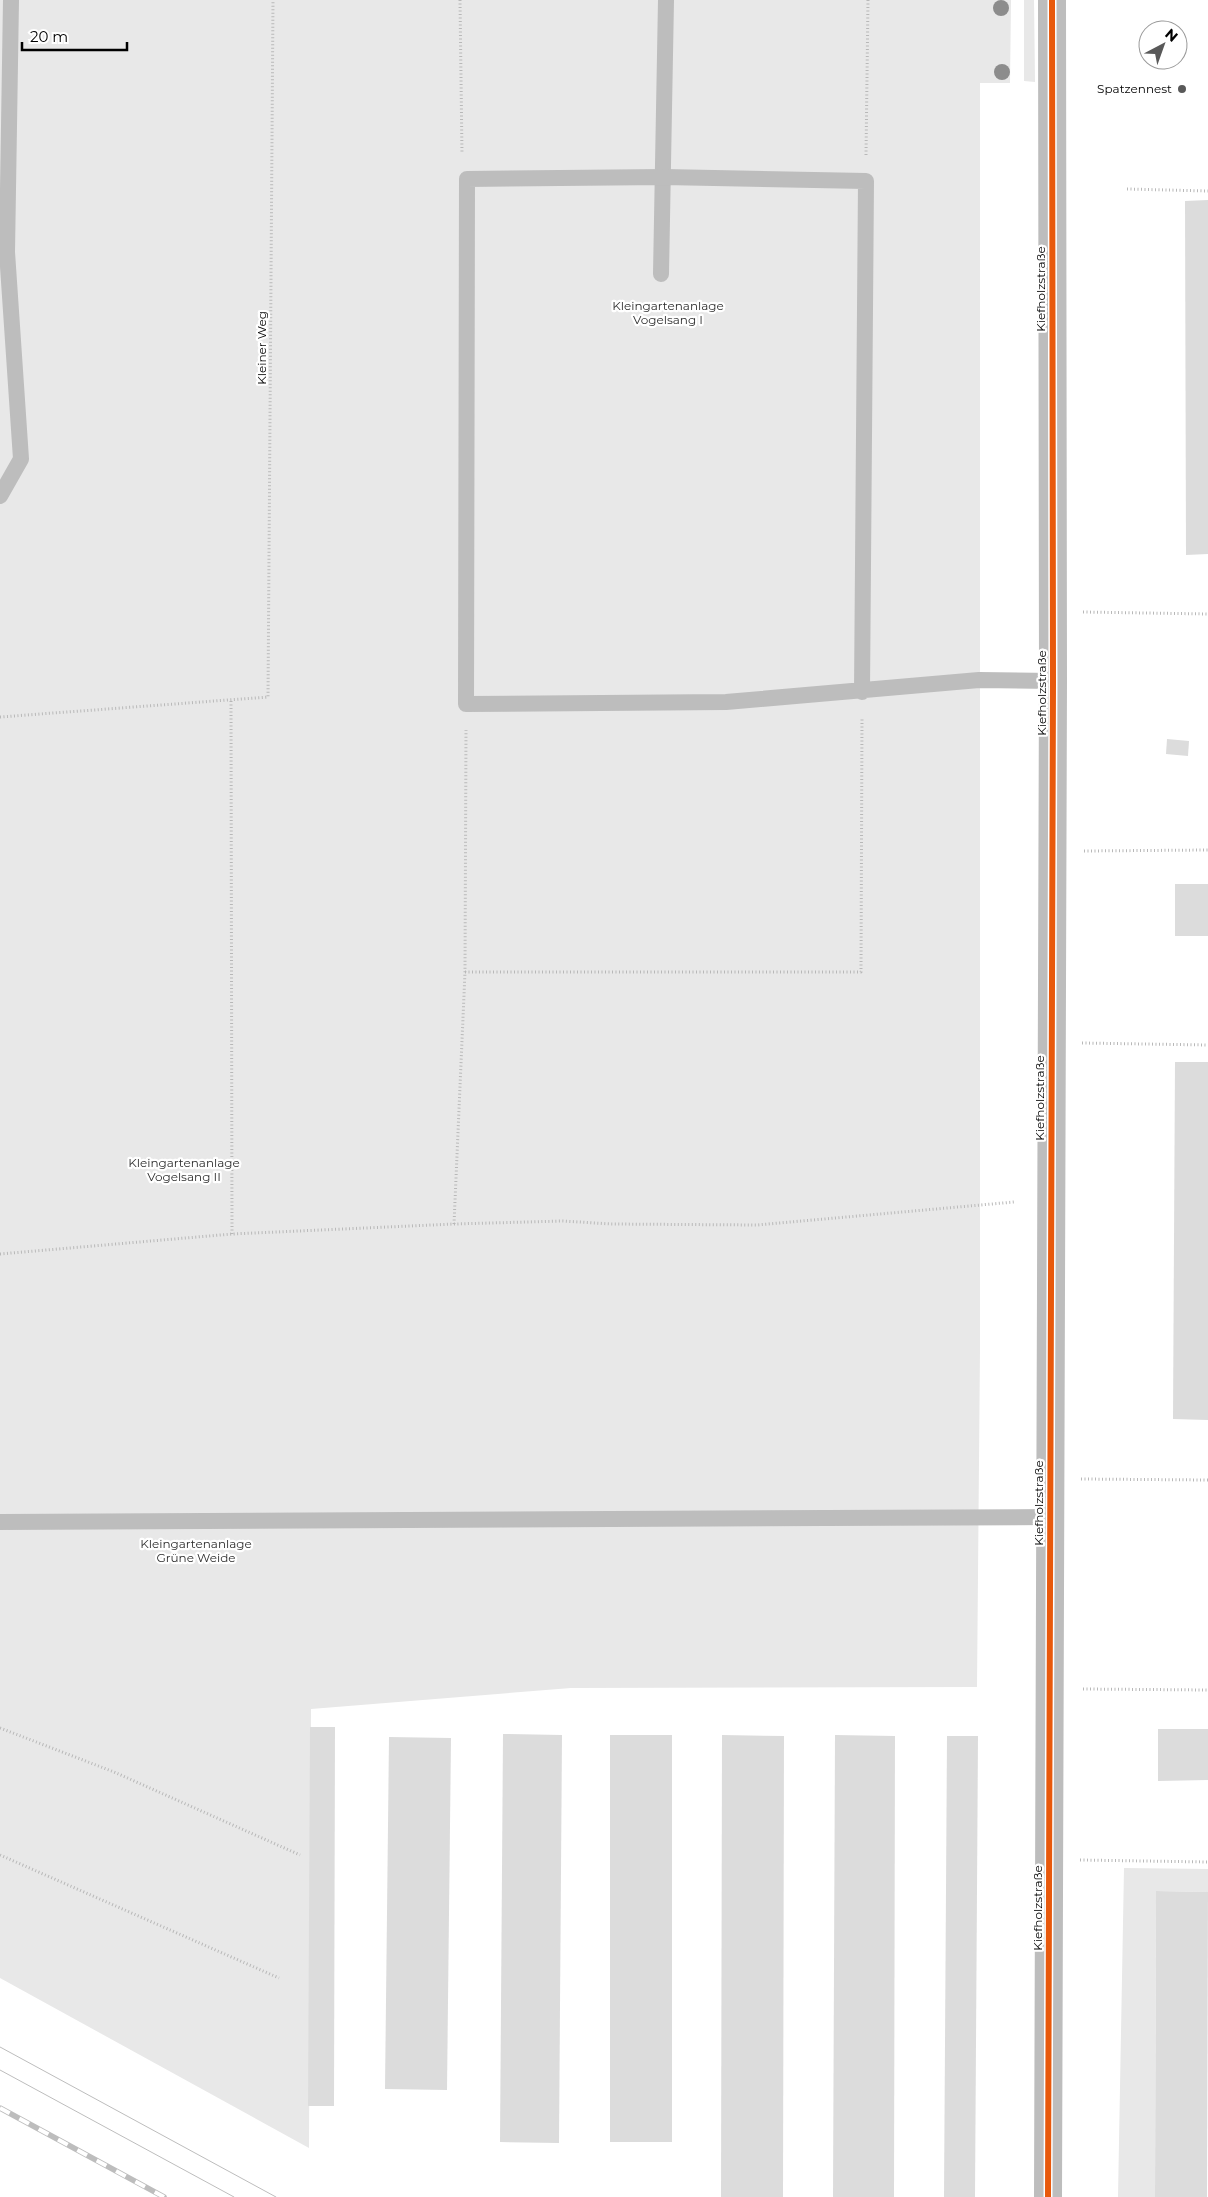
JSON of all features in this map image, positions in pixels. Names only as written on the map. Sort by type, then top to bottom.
[{"type":"street","name":"Kiefholzstraße","points":[[1048,2197],[1053,681],[1052,0]]},
{"type":"lane","points":[[0,496],[21,459],[7,252],[11,0]]},
{"type":"lane","points":[[661,274],[666,0]]},
{"type":"lane","points":[[862,692],[866,181],[664,177],[467,179],[466,704],[726,702],[862,692],[979,680],[1053,681]]},
{"type":"lane","points":[[0,1522],[1050,1517]]},
{"type":"path","points":[[460,0],[462,167],[467,179]]},
{"type":"path","points":[[866,181],[868,0]]},
{"type":"path","points":[[1127,189],[1208,191]]},
{"type":"path","points":[[1053,611],[1208,614]]},
{"type":"path","points":[[465,972],[860,972],[862,692]]},
{"type":"path","points":[[0,717],[231,701],[232,1234]]},
{"type":"path","points":[[454,1224],[465,972],[466,704]]},
{"type":"path","points":[[1052,851],[1208,850]]},
{"type":"path","points":[[1052,1042],[1208,1045]]},
{"type":"path","points":[[0,1254],[232,1234],[454,1224],[563,1221],[610,1224],[757,1225],[1014,1202]]},
{"type":"path","points":[[1050,1478],[1208,1480]]},
{"type":"path","points":[[1049,1689],[1208,1690]]},
{"type":"path","points":[[0,1728],[114,1772],[300,1855]]},
{"type":"path","points":[[0,1855],[279,1978]]},
{"type":"path","points":[[1049,1860],[1208,1862]]},
{"type":"green space","points":[[0,0],[1011,0],[1010,83],[980,83],[980,1349],[977,1687],[571,1688],[311,1709],[309,2148],[0,1978]]},
{"type":"green space","points":[[1024,0],[1034,0],[1035,82],[1024,81]]},
{"type":"green space","points":[[1124,1868],[1208,1869],[1208,1892],[1156,1891],[1155,2197],[1118,2197]]},
{"type":"building","points":[[1208,200],[1208,554],[1186,555],[1185,201]]},
{"type":"building","points":[[1167,739],[1189,741],[1188,756],[1166,754]]},
{"type":"building","points":[[1175,884],[1208,884],[1208,936],[1175,936]]},
{"type":"building","points":[[1175,1062],[1208,1062],[1208,1420],[1173,1419]]},
{"type":"building","points":[[310,1727],[335,1727],[334,2106],[308,2106]]},
{"type":"building","points":[[1158,1729],[1208,1729],[1208,1780],[1158,1781]]},
{"type":"building","points":[[503,1734],[562,1735],[559,2143],[500,2142]]},
{"type":"building","points":[[610,1735],[672,1735],[672,2142],[610,2142]]},
{"type":"building","points":[[722,1735],[784,1736],[783,2197],[721,2197]]},
{"type":"building","points":[[835,1735],[895,1736],[894,2197],[833,2197]]},
{"type":"building","points":[[947,1736],[978,1736],[975,2197],[944,2197]]},
{"type":"building","points":[[389,1737],[451,1738],[447,2090],[385,2089]]},
{"type":"building","points":[[1156,1891],[1208,1892],[1207,2197],[1155,2197]]},
{"type":"tram line","points":[[0,2047],[276,2197]]},
{"type":"tram line","points":[[0,2070],[234,2197]]},
{"type":"railway","points":[[0,2108],[164,2197]]},
{"type":"cycle path","points":[[1048,2197],[1053,681],[1052,0]]},
{"type":"place","name":"Spatzennest","points":[[1182,89]]},
{"type":"park label","name":"Kleingartenanlage Vogelsang I","points":[[668,313]]},
{"type":"park label","name":"Kleingartenanlage Vogelsang II","points":[[184,1170]]},
{"type":"park label","name":"Kleingartenanlage Grüne Weide","points":[[196,1551]]}]
